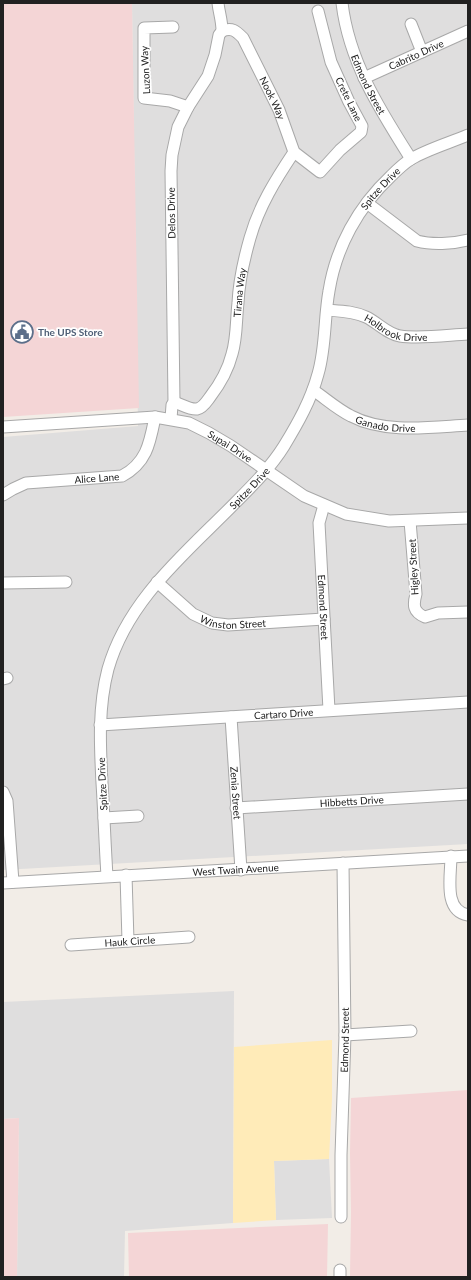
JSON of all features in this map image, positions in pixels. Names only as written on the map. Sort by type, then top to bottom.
[{"type":"street","name":"Delos Drive","points":[[173,420],[172,405],[177,403],[171,170],[172,155],[178,127],[188,107],[208,76],[215,55],[219,35],[222,31],[218,3]]},
{"type":"street","name":"Delos Drive","points":[[221,17],[224,13],[224,3]]},
{"type":"street","name":"Edmond Street","points":[[342,3],[351,45],[364,78],[376,104],[411,159]]},
{"type":"street","name":"Crete Lane","points":[[294,152],[320,172],[340,150],[361,132],[362,126],[349,102],[331,62],[318,11]]},
{"type":"street","points":[[410,24],[422,52]]},
{"type":"street","name":"Luzon Way","points":[[173,27],[144,28],[144,98],[170,101],[188,107]]},
{"type":"street","name":"Nook Way","points":[[222,31],[228,28],[234,29],[242,38],[279,110],[294,152]]},
{"type":"street","name":"Cabrito Drive","points":[[364,78],[468,31]]},
{"type":"street","name":"Spitze Drive","points":[[107,876],[100,725],[102,696],[108,669],[126,625],[157,582],[255,483],[283,448],[297,424],[307,406],[318,374],[323,353],[328,292],[333,267],[352,223],[379,187],[411,159],[468,135]]},
{"type":"street","name":"Tirana Way","points":[[177,403],[193,409],[201,408],[214,392],[227,369],[235,344],[239,287],[250,236],[258,214],[270,190],[294,152]]},
{"type":"street","points":[[367,203],[417,241],[426,243],[462,242],[468,240]]},
{"type":"street","name":"Holbrook Drive","points":[[327,310],[354,312],[366,317],[399,336],[413,337],[468,334]]},
{"type":"street","name":"Ganado Drive","points":[[313,390],[350,416],[369,423],[405,428],[468,425]]},
{"type":"street","name":"Supai Drive","points":[[3,427],[155,417],[189,423],[230,446],[304,496],[346,514],[389,521],[468,518]]},
{"type":"street","name":"Alice Lane","points":[[3,495],[26,484],[122,476],[130,472],[142,459],[149,443],[155,417]]},
{"type":"street","name":"Edmond Street","points":[[324,505],[319,523],[329,710]]},
{"type":"street","name":"Higley Street","points":[[410,521],[416,594],[414,604],[418,613],[425,617],[438,614],[468,612]]},
{"type":"street","points":[[3,583],[66,582]]},
{"type":"street","name":"Winston Street","points":[[157,582],[193,614],[212,623],[228,625],[324,619]]},
{"type":"street","name":"Cartaro Drive","points":[[100,725],[468,702]]},
{"type":"street","name":"Zenia Street","points":[[231,717],[241,870]]},
{"type":"street","points":[[3,792],[7,801],[8,882]]},
{"type":"street","name":"Hibbetts Drive","points":[[236,808],[468,794]]},
{"type":"street","points":[[104,818],[138,816]]},
{"type":"street","points":[[451,856],[450,897],[452,904],[456,910],[462,914],[468,915]]},
{"type":"street","name":"West Twain Avenue","points":[[8,882],[468,856]]},
{"type":"street","name":"Edmond Street","points":[[342,1217],[341,1147],[345,1035],[343,863]]},
{"type":"street","points":[[126,876],[128,941]]},
{"type":"street","name":"Hauk Circle","points":[[71,945],[188,936]]},
{"type":"street","points":[[345,1035],[411,1031]]},
{"type":"shaded area","points":[[3,3],[132,3],[139,408],[3,417]]},
{"type":"shaded area","points":[[132,3],[468,3],[468,844],[3,870],[3,437],[138,426]]},
{"type":"shaded area","points":[[234,991],[233,1223],[125,1231],[124,1277],[17,1277],[19,1118],[3,1119],[3,1002]]},
{"type":"shaded area","points":[[468,1090],[468,1277],[350,1277],[351,1098]]},
{"type":"shaded area","points":[[19,1118],[17,1277],[3,1277],[3,1119]]},
{"type":"shaded area","points":[[329,1159],[332,1218],[276,1220],[274,1161]]},
{"type":"shaded area","points":[[328,1224],[327,1277],[129,1277],[128,1233]]},
{"type":"sand","points":[[332,1040],[332,1099],[329,1159],[274,1161],[276,1220],[233,1223],[234,1047]]},
{"type":"place","name":"The UPS Store","points":[[22,332]]}]
